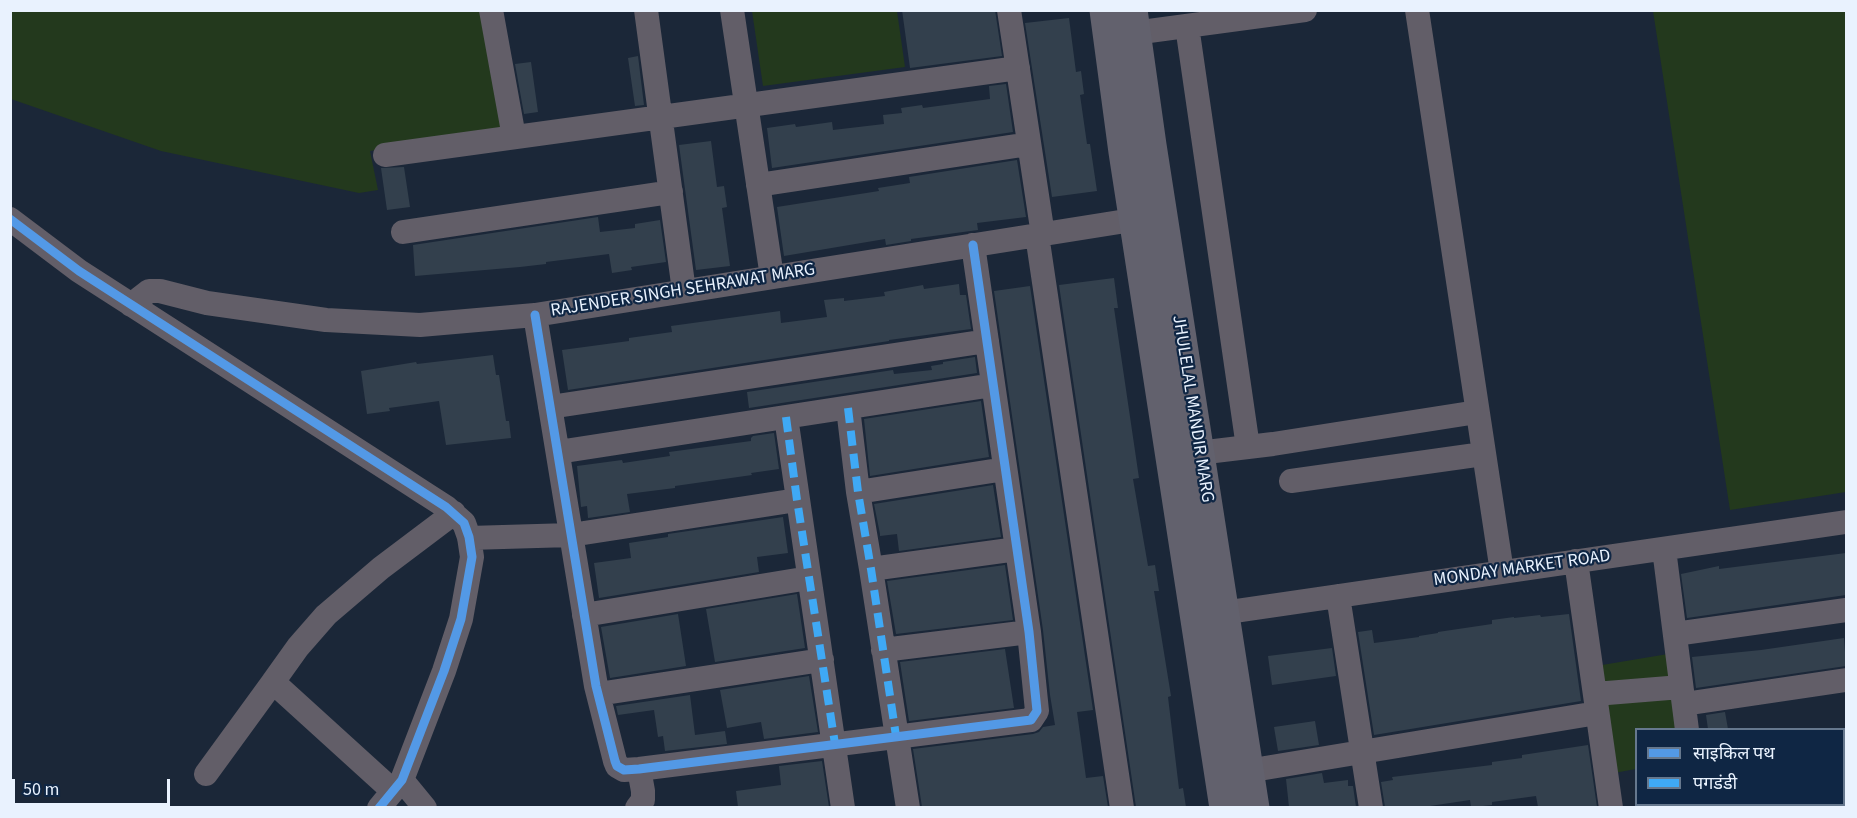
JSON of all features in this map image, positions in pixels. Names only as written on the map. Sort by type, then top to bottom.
[{"type":"street","points":[[490,10],[514,137]]},
{"type":"street","points":[[646,10],[684,291]]},
{"type":"street","points":[[732,10],[772,277]]},
{"type":"street","points":[[1009,10],[1122,807]]},
{"type":"street","name":"JHULELAL MANDIR MARG","points":[[1106,10],[1198,453],[1226,807]]},
{"type":"street","points":[[1133,22],[1187,26],[1305,10]]},
{"type":"street","points":[[1417,10],[1502,572]]},
{"type":"street","name":"JHULELAL MANDIR MARG","points":[[1133,22],[1148,218],[1210,615],[1247,771],[1253,807]]},
{"type":"street","points":[[1187,26],[1248,447]]},
{"type":"street","points":[[385,155],[1018,68]]},
{"type":"street","points":[[758,185],[1029,144]]},
{"type":"street","points":[[403,232],[671,192]]},
{"type":"street","name":"RAJENDER SINGH SEHRAWAT MARG","points":[[131,305],[149,291],[160,291],[207,303],[326,320],[420,325],[535,315],[1148,218]]},
{"type":"street","points":[[10,219],[79,271],[446,507],[464,523],[470,538],[472,557],[461,619],[444,671],[391,793]]},
{"type":"street","points":[[535,315],[598,694],[617,765],[624,770],[639,769],[1031,720],[1037,711],[1029,632],[973,245]]},
{"type":"street","points":[[550,407],[987,341]]},
{"type":"street","points":[[558,453],[993,385]]},
{"type":"street","points":[[848,408],[858,492],[908,807]]},
{"type":"street","points":[[1198,453],[1477,412]]},
{"type":"street","points":[[786,417],[843,807]]},
{"type":"street","points":[[1291,481],[1483,454]]},
{"type":"street","points":[[858,492],[1005,469]]},
{"type":"street","points":[[470,538],[571,535],[797,501]]},
{"type":"street","points":[[206,774],[298,647],[326,615],[381,568],[454,513]]},
{"type":"street","name":"MONDAY MARKET ROAD","points":[[1210,615],[1846,522]]},
{"type":"street","points":[[872,569],[1017,549]]},
{"type":"street","points":[[1664,549],[1687,728]]},
{"type":"street","points":[[1576,561],[1611,807]]},
{"type":"street","points":[[585,615],[809,578]]},
{"type":"street","points":[[1338,596],[1371,807]]},
{"type":"street","points":[[1674,634],[1846,609]]},
{"type":"street","points":[[883,651],[1029,632]]},
{"type":"street","points":[[598,694],[822,660]]},
{"type":"street","points":[[1247,771],[1362,752],[1596,704],[1846,680]]},
{"type":"street","points":[[273,682],[391,793],[424,807]]},
{"type":"street","points":[[637,807],[643,800],[644,791],[639,769]]},
{"type":"green space","points":[[11,11],[480,11],[505,129],[370,151],[378,190],[359,193],[161,151],[11,99]]},
{"type":"green space","points":[[752,11],[897,11],[905,67],[763,86]]},
{"type":"green space","points":[[1653,11],[1846,11],[1846,492],[1730,510]]},
{"type":"green space","points":[[1668,654],[1680,728],[1635,728],[1635,769],[1614,773],[1596,666]]},
{"type":"building","points":[[902,10],[995,10],[1002,56],[910,68]]},
{"type":"building","points":[[1069,18],[1076,72],[1081,71],[1084,94],[1080,95],[1097,191],[1052,197],[1025,23]]},
{"type":"building","points":[[638,56],[644,105],[635,106],[628,58]]},
{"type":"building","points":[[531,62],[538,112],[524,114],[515,64]]},
{"type":"building","points":[[1006,84],[1013,132],[772,168],[767,128],[832,122],[833,130],[884,124],[883,115],[902,113],[901,108],[922,105],[923,108],[990,99],[989,86]]},
{"type":"building","points":[[711,141],[717,187],[724,186],[727,207],[722,208],[730,266],[696,270],[679,145]]},
{"type":"building","points":[[1017,160],[1026,217],[977,223],[978,230],[911,239],[911,241],[886,245],[885,239],[784,256],[777,207],[879,191],[878,188],[910,183],[909,177]]},
{"type":"building","points":[[404,167],[410,207],[387,210],[381,168]]},
{"type":"building","points":[[598,217],[600,232],[635,228],[635,224],[660,220],[666,262],[631,267],[632,270],[612,273],[609,254],[520,267],[415,276],[413,245]]},
{"type":"building","points":[[1114,278],[1118,308],[1114,308],[1139,478],[1133,479],[1148,566],[1155,565],[1159,591],[1154,591],[1171,696],[1168,697],[1179,789],[1183,788],[1186,807],[1136,807],[1059,285]]},
{"type":"building","points":[[959,284],[960,295],[966,295],[971,329],[568,390],[562,350],[629,341],[629,338],[672,332],[671,326],[780,311],[781,323],[827,317],[824,300],[844,298],[844,301],[885,296],[884,292],[923,285],[924,289]]},
{"type":"building","points":[[1030,286],[1093,710],[1077,712],[1086,778],[1103,776],[1108,807],[922,807],[913,749],[1033,734],[1039,732],[1043,727],[1055,725],[994,291]]},
{"type":"building","points":[[493,355],[511,438],[446,445],[439,401],[389,408],[390,411],[367,414],[361,371],[416,362],[417,364]]},
{"type":"building","points":[[975,357],[977,373],[749,408],[747,392],[893,370],[894,374],[932,370],[931,366],[943,364],[943,362]]},
{"type":"building","points":[[981,401],[989,457],[870,476],[864,419]]},
{"type":"building","points":[[774,433],[779,469],[675,486],[675,488],[627,494],[630,512],[588,518],[587,506],[581,507],[577,466],[622,460],[623,463],[670,456],[669,452],[751,441],[753,436]]},
{"type":"building","points":[[993,485],[1001,537],[899,551],[897,534],[880,536],[874,504]]},
{"type":"building","points":[[783,517],[788,553],[757,557],[759,572],[599,598],[594,563],[631,558],[629,543],[668,537],[668,534]]},
{"type":"building","points":[[1846,553],[1846,595],[1687,618],[1681,574],[1719,566],[1719,569]]},
{"type":"building","points":[[1005,565],[1013,620],[896,634],[887,581]]},
{"type":"building","points":[[797,594],[805,648],[715,662],[706,609]]},
{"type":"building","points":[[678,614],[686,666],[610,678],[601,627]]},
{"type":"building","points":[[1569,614],[1581,701],[1374,735],[1358,632],[1372,630],[1374,643],[1492,624],[1492,620]]},
{"type":"building","points":[[1844,638],[1846,666],[1696,688],[1692,657]]},
{"type":"building","points":[[1332,648],[1336,676],[1272,685],[1268,656]]},
{"type":"building","points":[[1005,649],[1014,708],[909,721],[900,662]]},
{"type":"building","points":[[809,676],[818,732],[764,739],[761,722],[727,728],[720,690]]},
{"type":"building","points":[[690,695],[695,735],[725,731],[727,744],[665,751],[663,736],[658,737],[654,710],[618,715],[616,706]]},
{"type":"building","points":[[1725,712],[1728,728],[1708,728],[1706,715]]},
{"type":"building","points":[[1315,721],[1319,745],[1278,751],[1274,727]]},
{"type":"building","points":[[1588,745],[1597,807],[1538,807],[1536,796],[1474,807],[1471,807],[1470,800],[1430,807],[1385,807],[1381,782],[1393,780],[1392,777],[1492,765],[1492,762],[1522,758],[1522,755]]},
{"type":"building","points":[[822,761],[829,807],[738,807],[736,791],[781,785],[779,766]]},
{"type":"building","points":[[1322,773],[1324,783],[1348,780],[1348,786],[1353,786],[1356,807],[1289,807],[1286,779]]},
{"type":"marked path","points":[[848,408],[858,492],[896,736]]},
{"type":"marked path","points":[[786,417],[835,744]]},
{"type":"cycle path","points":[[10,219],[79,271],[446,507],[464,523],[472,557],[461,619],[444,671],[402,780],[379,808]]},
{"type":"cycle path","points":[[535,315],[596,686],[617,766],[624,770],[639,769],[1031,720],[1037,711],[1029,632],[973,245]]}]
